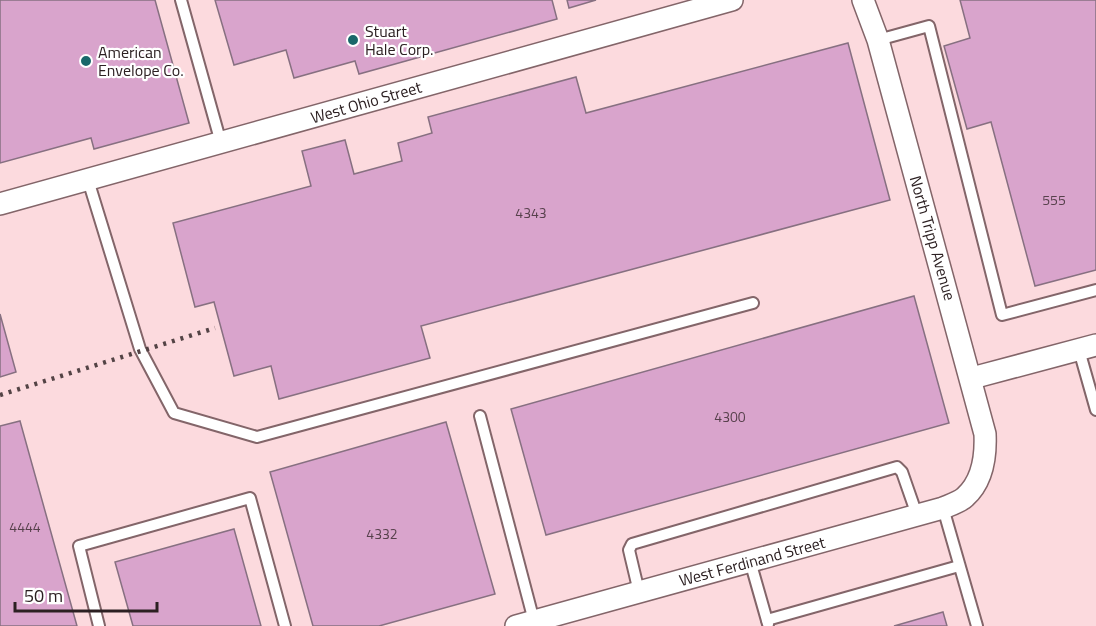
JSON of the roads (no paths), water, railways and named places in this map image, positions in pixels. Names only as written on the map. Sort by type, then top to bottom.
[{"type":"street","name":"West Ohio Street","points":[[0,204],[732,0]]},
{"type":"street","name":"North Tripp Avenue","points":[[863,0],[878,40],[972,378],[985,434],[986,458],[977,478]]},
{"type":"street","points":[[972,378],[1087,348]]},
{"type":"street","name":"West Ferdinand Street","points":[[525,624],[943,508],[965,497],[977,478]]},
{"type":"lane","points":[[181,0],[221,143]]},
{"type":"lane","points":[[878,40],[929,26],[1002,315],[1096,290]]},
{"type":"lane","points":[[88,180],[140,349],[174,414],[257,437],[753,303]]},
{"type":"lane","points":[[1087,348],[1096,410]]},
{"type":"lane","points":[[480,416],[525,624]]},
{"type":"lane","points":[[639,592],[629,550],[632,544],[897,467],[902,472],[917,515]]},
{"type":"lane","points":[[99,626],[79,546],[250,498],[285,626]]},
{"type":"lane","points":[[943,508],[977,626]]},
{"type":"lane","points":[[750,561],[767,623],[959,566]]},
{"type":"railway","points":[[0,395],[215,328]]},
{"type":"place","name":"Stuart Hale Corp.","points":[[353,40]]},
{"type":"place","name":"American Envelope Co.","points":[[86,61]]}]
